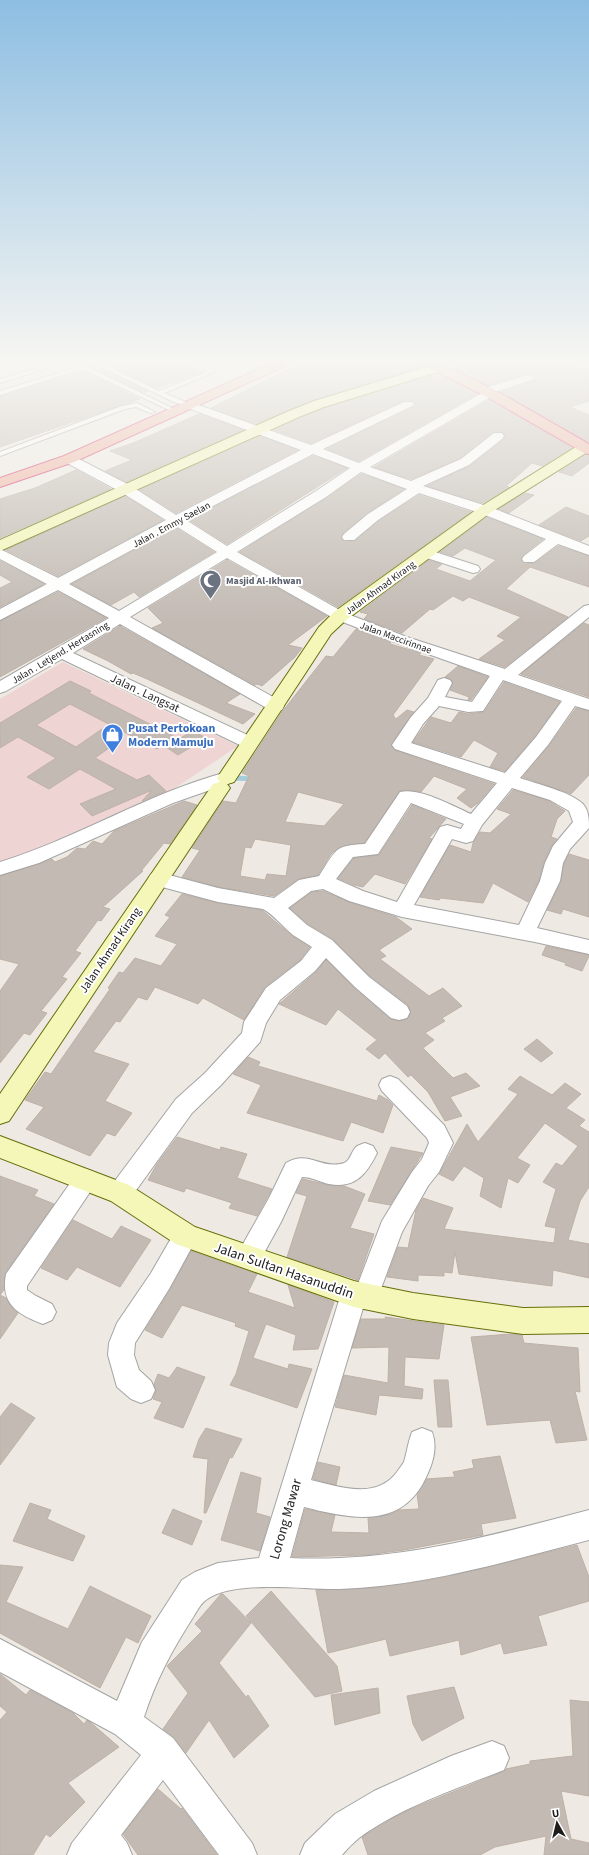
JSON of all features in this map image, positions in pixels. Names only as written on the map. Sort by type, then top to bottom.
[{"type":"highway","points":[[0,474],[66,451]]},
{"type":"highway","points":[[0,483],[69,459],[86,451]]},
{"type":"main road","points":[[0,546],[213,451]]},
{"type":"main road","name":"Jalan Ahmad Kirang","points":[[0,1114],[325,632],[340,616],[485,510],[583,451]]},
{"type":"main road","name":"Jalan Sultan Hasanuddin","points":[[0,1146],[120,1194],[186,1236],[360,1296],[413,1306],[523,1321],[589,1320]]},
{"type":"street","name":"Jalan . Emmy Saelan","points":[[0,615],[176,520],[312,451]]},
{"type":"street","points":[[314,451],[414,487],[485,510],[589,551]]},
{"type":"street","name":"Jalan . Letjend. Hertasning","points":[[0,688],[228,552],[389,451]]},
{"type":"street","points":[[350,538],[373,517],[414,487],[465,462],[480,451]]},
{"type":"street","name":"Jalan Maccirinnae","points":[[69,459],[126,489],[228,552],[340,616],[402,640],[504,674],[589,705]]},
{"type":"street","points":[[529,559],[556,538]]},
{"type":"street","points":[[0,553],[119,617],[276,706]]},
{"type":"street","points":[[426,553],[473,569]]},
{"type":"street","points":[[435,700],[468,707],[477,707],[504,674],[586,616]]},
{"type":"street","name":"Jalan . Langsat","points":[[61,653],[250,743]]},
{"type":"street","points":[[444,684],[435,700],[417,721],[401,745],[513,777],[568,802],[576,808],[583,823],[562,846],[554,863],[550,881],[525,933]]},
{"type":"street","points":[[402,910],[447,831],[466,837],[474,822],[542,741],[572,699]]},
{"type":"street","points":[[0,869],[32,859],[167,800],[227,778]]},
{"type":"street","points":[[325,882],[342,856],[348,851],[371,850],[406,796],[429,803],[474,822]]},
{"type":"street","points":[[158,879],[218,895],[267,903],[276,907],[279,912],[300,930],[325,945],[362,982],[399,1012]]},
{"type":"street","points":[[276,907],[306,885],[325,882],[356,896],[402,910],[525,933],[589,948]]},
{"type":"street","points":[[120,1194],[184,1106],[213,1079],[252,1036],[255,1022],[273,994],[308,966],[325,945]]},
{"type":"street","name":"Lorong Mawar","points":[[126,1723],[146,1669],[170,1624],[193,1591],[205,1582],[268,1572],[275,1560],[294,1490],[360,1296],[391,1229],[420,1179],[431,1165],[441,1143],[436,1132],[390,1085]]},
{"type":"street","points":[[248,1258],[295,1169],[303,1166],[327,1174],[346,1174],[356,1168],[365,1153]]},
{"type":"street","points":[[43,1312],[18,1300],[12,1289],[15,1282],[86,1180]]},
{"type":"street","points":[[141,1390],[127,1378],[121,1355],[122,1343],[126,1332],[160,1281],[186,1236]]},
{"type":"street","points":[[294,1490],[359,1505],[372,1504],[385,1500],[398,1493],[415,1471],[422,1442]]},
{"type":"street","points":[[268,1572],[332,1575],[388,1570],[473,1554],[589,1525]]},
{"type":"street","points":[[0,1655],[126,1723],[161,1750],[240,1855]]},
{"type":"street","points":[[99,1849],[154,1765],[161,1750]]},
{"type":"street","points":[[317,1855],[347,1826],[386,1803],[462,1768],[492,1758]]},
{"type":"shaded area","name":"Pusat Pertokoan Modern Mamuju","points":[[63,662],[238,746],[172,790],[24,856],[0,864],[0,699]]},
{"type":"building","points":[[110,451],[197,451],[126,482],[105,471],[132,460]]},
{"type":"building","points":[[228,451],[296,451],[176,513],[140,490]]},
{"type":"building","points":[[331,451],[377,451],[359,461]]},
{"type":"building","points":[[402,451],[469,451],[460,458],[411,479],[374,467]]},
{"type":"building","points":[[490,451],[568,451],[542,466],[532,463],[506,486],[509,487],[483,503],[427,486],[470,466]]},
{"type":"building","points":[[586,455],[589,455],[589,463],[572,476],[559,472]]},
{"type":"building","points":[[313,456],[347,468],[227,544],[189,520]]},
{"type":"building","points":[[76,470],[111,489],[0,538],[0,499],[35,488]]},
{"type":"building","points":[[361,474],[404,489],[367,513],[343,533],[341,538],[344,542],[355,541],[379,521],[419,495],[471,512],[338,607],[240,552],[327,498]]},
{"type":"building","points":[[525,493],[534,495],[509,513],[499,509]]},
{"type":"building","points":[[125,496],[163,520],[58,576],[6,550]]},
{"type":"building","points":[[566,507],[589,516],[589,536],[581,541],[539,525]]},
{"type":"building","points":[[487,517],[543,539],[523,555],[521,560],[524,564],[535,563],[558,546],[589,556],[589,587],[530,567],[506,589],[568,617],[505,667],[479,659],[505,640],[497,636],[521,617],[469,597],[463,601],[453,596],[433,610],[430,609],[402,633],[364,619],[368,614],[360,612],[429,560],[442,564],[436,569],[470,581],[496,560],[465,548],[453,556],[440,552]]},
{"type":"building","points":[[176,528],[214,552],[139,597],[134,592],[111,605],[72,584]]},
{"type":"building","points":[[227,560],[327,616],[288,645],[302,648],[295,657],[262,686],[257,684],[255,685],[152,628],[163,623],[148,608]]},
{"type":"building","points":[[0,561],[44,584],[0,607],[0,588],[12,582],[0,575]]},
{"type":"building","points":[[58,592],[106,618],[0,677],[0,621]]},
{"type":"building","points":[[584,623],[589,625],[589,697],[521,674]]},
{"type":"building","points":[[120,626],[240,694],[226,703],[255,714],[243,724],[147,679],[133,673],[131,674],[83,649]]},
{"type":"building","points":[[356,629],[391,642],[390,644],[421,653],[419,655],[434,659],[393,715],[396,719],[407,710],[414,712],[391,744],[394,750],[494,784],[478,803],[471,808],[457,798],[467,789],[434,776],[421,792],[408,790],[400,791],[364,843],[340,847],[331,854],[318,875],[298,879],[274,896],[218,887],[182,877],[200,850],[192,848],[223,801],[236,803],[249,776],[242,773],[282,712],[326,656],[333,657]],"holes":[[[298,792],[344,804],[324,826],[285,822]],[[255,839],[291,845],[286,876],[267,874],[265,880],[240,876],[245,847],[251,848]]]},
{"type":"building","points":[[458,666],[488,677],[471,700],[468,700],[469,697],[450,690],[453,682],[445,677]]},
{"type":"building","points":[[70,681],[91,691],[89,693],[179,739],[193,731],[206,738],[178,755],[163,745],[157,749],[70,704],[36,725],[76,747],[102,729],[116,743],[95,758],[137,780],[149,775],[166,791],[142,801],[152,790],[92,816],[80,804],[116,789],[80,769],[49,789],[27,777],[56,758],[18,737],[0,748],[0,723]]},
{"type":"building","points":[[504,682],[560,702],[535,736],[505,771],[490,767],[498,753],[474,740],[461,757],[413,742],[431,717],[451,723],[459,712],[468,714],[484,712]]},
{"type":"building","points":[[576,708],[589,711],[589,775],[571,794],[523,777],[549,746]]},
{"type":"building","points":[[513,790],[549,801],[565,811],[557,819],[551,837],[557,839],[552,845],[544,862],[539,880],[528,902],[493,883],[483,903],[420,897],[450,845],[471,852],[473,843],[480,832],[490,833],[511,814],[497,809]]},
{"type":"building","points":[[184,801],[197,805],[170,844],[164,843],[141,871],[143,871],[103,907],[110,909],[101,921],[98,920],[75,951],[81,953],[62,977],[67,979],[41,1011],[47,1013],[30,1035],[24,1033],[0,1063],[0,991],[19,964],[0,959],[0,876],[52,859],[55,862],[67,857],[77,848],[85,849],[93,841],[102,844],[114,831]]},
{"type":"building","points":[[412,805],[446,819],[429,838],[432,839],[405,884],[375,874],[363,887],[338,878],[354,858],[379,855]]},
{"type":"building","points":[[569,854],[589,860],[589,917],[563,909],[561,914],[547,910],[561,882],[564,863]]},
{"type":"building","points":[[323,891],[349,902],[396,917],[412,929],[379,950],[386,956],[380,959],[429,996],[443,988],[462,1006],[442,1018],[445,1021],[425,1033],[434,1040],[423,1048],[453,1078],[466,1073],[480,1086],[450,1097],[462,1116],[445,1121],[428,1092],[411,1075],[408,1077],[385,1053],[379,1059],[366,1049],[377,1040],[338,1009],[326,1025],[279,1004],[316,972],[326,960],[354,988],[390,1019],[399,1021],[407,1019],[411,1013],[408,1005],[370,976],[333,939],[308,924],[290,908],[312,892]]},
{"type":"building","points":[[182,894],[218,903],[262,910],[292,936],[310,947],[300,960],[265,987],[244,1020],[203,998],[198,1004],[155,987],[147,1000],[138,997],[120,1022],[116,1021],[93,1052],[129,1064],[105,1101],[132,1113],[115,1136],[107,1133],[90,1156],[26,1129],[44,1107],[25,1100],[45,1072],[51,1074],[110,989],[108,988],[119,972],[123,973],[135,958],[161,966],[177,944],[155,936],[170,917],[165,915]]},
{"type":"building","points":[[546,946],[589,956],[582,971],[565,965],[566,963],[542,955]]},
{"type":"building","points":[[537,1039],[553,1053],[541,1062],[524,1049]]},
{"type":"building","points":[[248,1057],[260,1062],[258,1066],[377,1101],[379,1095],[388,1100],[393,1105],[383,1133],[351,1122],[343,1141],[247,1113],[261,1085],[233,1074]]},
{"type":"building","points":[[520,1076],[552,1095],[565,1083],[581,1094],[566,1108],[585,1120],[579,1126],[589,1132],[589,1187],[580,1201],[568,1240],[589,1244],[589,1278],[553,1270],[552,1286],[459,1274],[455,1252],[452,1273],[444,1272],[444,1276],[418,1275],[418,1281],[387,1277],[398,1247],[408,1248],[416,1210],[423,1198],[453,1208],[444,1229],[554,1243],[556,1228],[545,1226],[556,1189],[543,1182],[556,1163],[562,1166],[578,1146],[545,1123],[517,1158],[530,1165],[518,1183],[508,1178],[501,1208],[480,1196],[484,1178],[464,1166],[453,1181],[439,1174],[467,1124],[478,1142],[518,1094],[508,1089]]},
{"type":"building","points":[[177,1137],[220,1150],[221,1147],[247,1154],[237,1178],[272,1189],[257,1216],[229,1208],[232,1203],[186,1188],[184,1192],[148,1180],[157,1164]]},
{"type":"building","points":[[391,1147],[423,1153],[390,1205],[368,1201]]},
{"type":"building","points":[[0,1176],[38,1190],[34,1196],[54,1204],[5,1273],[4,1290],[0,1295]]},
{"type":"building","points":[[303,1179],[329,1185],[344,1186],[365,1194],[350,1228],[374,1234],[358,1280],[287,1257],[307,1196],[296,1193]]},
{"type":"building","points":[[73,1220],[112,1239],[121,1226],[151,1240],[120,1287],[77,1267],[67,1280],[41,1268]]},
{"type":"building","points":[[191,1251],[257,1274],[248,1292],[295,1308],[288,1285],[334,1302],[318,1349],[293,1350],[296,1335],[266,1324],[253,1358],[288,1369],[289,1364],[312,1369],[297,1408],[230,1385],[236,1374],[249,1331],[235,1326],[236,1323],[182,1305],[162,1338],[145,1330],[170,1290]]},
{"type":"building","points":[[0,1295],[6,1298],[12,1308],[18,1313],[0,1339]]},
{"type":"building","points":[[385,1317],[444,1325],[439,1359],[405,1357],[404,1386],[423,1389],[422,1399],[379,1395],[376,1415],[335,1407],[344,1375],[388,1383],[389,1347],[352,1348],[361,1319],[386,1319]]},
{"type":"building","points":[[511,1334],[522,1335],[524,1343],[578,1348],[580,1392],[575,1391],[587,1440],[556,1443],[550,1420],[487,1425],[471,1337]]},
{"type":"building","points":[[177,1367],[205,1377],[183,1428],[154,1418],[162,1402],[153,1399],[156,1391],[154,1384],[158,1374],[169,1378]]},
{"type":"building","points":[[434,1380],[448,1380],[452,1427],[438,1427]]},
{"type":"building","points":[[11,1403],[35,1418],[0,1465],[0,1417]]},
{"type":"building","points":[[206,1428],[242,1439],[232,1458],[230,1457],[206,1513],[204,1513],[208,1459],[193,1457],[199,1439]]},
{"type":"building","points":[[500,1456],[516,1518],[481,1524],[483,1535],[404,1550],[366,1555],[292,1557],[305,1509],[335,1515],[331,1532],[369,1533],[368,1518],[391,1514],[399,1510],[419,1509],[417,1494],[426,1479],[455,1477],[453,1472],[474,1468],[472,1460]]},
{"type":"building","points":[[318,1462],[340,1467],[336,1485],[313,1479]]},
{"type":"building","points":[[241,1472],[261,1478],[256,1513],[270,1517],[260,1551],[221,1540]]},
{"type":"building","points":[[30,1503],[51,1510],[47,1519],[85,1536],[73,1561],[13,1541]]},
{"type":"building","points":[[173,1509],[202,1521],[192,1545],[162,1533]]},
{"type":"building","points":[[577,1545],[589,1577],[589,1601],[538,1616],[547,1645],[504,1654],[501,1643],[461,1655],[459,1640],[390,1656],[386,1639],[328,1653],[316,1590],[372,1588],[435,1579]]},
{"type":"building","points":[[0,1565],[23,1567],[6,1602],[68,1629],[90,1586],[151,1616],[138,1643],[126,1637],[100,1688],[0,1633]]},
{"type":"building","points":[[271,1591],[337,1666],[342,1691],[315,1697],[246,1616]]},
{"type":"building","points":[[221,1594],[223,1594],[251,1623],[219,1663],[246,1697],[248,1695],[269,1726],[234,1758],[209,1720],[186,1753],[174,1737],[163,1729],[188,1693],[167,1666],[202,1631],[195,1624]]},
{"type":"building","points":[[0,1674],[26,1695],[30,1690],[73,1713],[84,1724],[87,1720],[119,1747],[68,1783],[85,1802],[50,1837],[46,1834],[33,1855],[0,1855],[0,1720],[7,1712],[0,1706]]},
{"type":"building","points":[[454,1687],[464,1718],[422,1741],[413,1724],[407,1696]]},
{"type":"building","points":[[378,1688],[380,1713],[335,1725],[331,1695]]},
{"type":"building","points":[[570,1700],[589,1702],[589,1796],[561,1791],[571,1839],[589,1843],[589,1855],[544,1855],[546,1836],[495,1847],[480,1855],[368,1855],[362,1837],[393,1818],[418,1806],[505,1771],[506,1769],[530,1764],[530,1761],[573,1756]]},
{"type":"building","points":[[158,1789],[181,1809],[182,1808],[217,1855],[138,1855],[123,1834]]},
{"type":"waterway","points":[[231,781],[235,778],[254,779]]},
{"type":"place","name":"Masjid Al-Ikhwan","points":[[210,600]]},
{"type":"place","name":"Pusat Pertokoan Modern Mamuju","points":[[113,754]]}]
